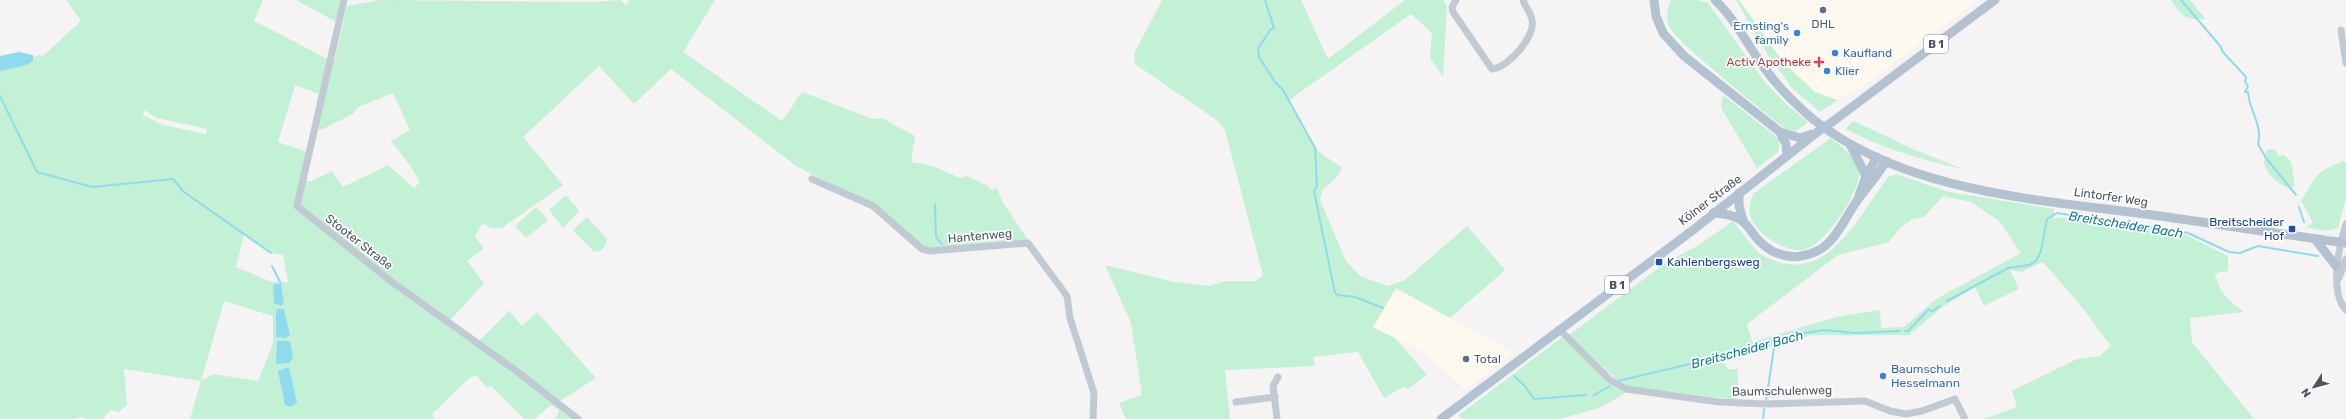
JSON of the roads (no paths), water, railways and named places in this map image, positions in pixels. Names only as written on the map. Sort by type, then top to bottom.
[{"type":"main road","points":[[1654,0],[1656,16],[1663,33],[1673,46],[1780,132],[1800,138],[1820,130]]},
{"type":"main road","points":[[1715,0],[1726,10]]},
{"type":"main road","points":[[1713,213],[1730,214],[1743,220],[1772,251],[1786,256],[1811,255],[1824,248],[1834,239],[1858,199],[1866,176],[1877,157],[1850,144],[1815,120],[1780,87],[1763,66],[1726,10],[1722,0]]},
{"type":"main road","name":"Kölner Straße","points":[[1441,419],[1820,130],[1995,0]]},
{"type":"main road","points":[[1780,132],[1786,144],[1787,156]]},
{"type":"main road","points":[[1850,144],[1866,176]]},
{"type":"main road","name":"Lintorfer Weg","points":[[1877,157],[1950,182],[2014,195],[2343,243]]},
{"type":"main road","points":[[1858,199],[1873,183],[1886,161]]},
{"type":"main road","points":[[1739,193],[1739,206],[1743,220]]},
{"type":"main road","points":[[2315,239],[2336,266]]},
{"type":"street","name":"Stooter Straße","points":[[344,0],[297,206],[392,282],[493,354],[578,419]]},
{"type":"street","points":[[1456,0],[1452,7],[1453,12],[1492,69],[1498,68],[1512,59],[1532,28],[1532,19],[1523,0]]},
{"type":"street","points":[[2341,30],[2346,63]]},
{"type":"street","name":"Hantenweg","points":[[812,179],[872,206],[922,250],[930,251],[1028,243],[1067,296],[1070,318],[1094,394],[1093,419]]},
{"type":"street","points":[[2346,224],[2343,243],[2336,266],[2339,300],[2346,310]]},
{"type":"street","points":[[2338,280],[2346,259]]},
{"type":"street","name":"Baumschulenweg","points":[[1559,329],[1610,380],[1626,389],[1719,402],[1767,404],[1865,401],[1890,411],[1906,414],[1922,411],[1955,399],[1965,419]]},
{"type":"street","points":[[1277,419],[1273,386],[1278,377]]},
{"type":"street","points":[[1236,402],[1275,397]]},
{"type":"water","points":[[19,52],[33,55],[33,61],[22,66],[0,71],[0,56]]},
{"type":"water","points":[[273,284],[281,284],[284,303],[281,306],[274,303]]},
{"type":"water","points":[[277,309],[284,309],[290,335],[285,338],[276,337]]},
{"type":"water","points":[[277,341],[290,341],[293,358],[289,363],[278,364],[276,362]]},
{"type":"water","points":[[289,367],[297,403],[291,407],[285,405],[278,371]]},
{"type":"waterway","name":"Breitscheider Bach","points":[[1265,0],[1274,28],[1270,30],[1258,49],[1259,57],[1275,82],[1283,90],[1315,148],[1317,186],[1314,191],[1335,293],[1338,295],[1355,297],[1383,308]]},
{"type":"waterway","points":[[2181,0],[2221,47],[2222,51],[2246,77],[2245,82],[2248,86],[2245,92],[2248,92],[2259,131],[2258,144],[2266,158],[2296,195]]},
{"type":"waterway","points":[[0,96],[37,172],[92,187],[173,179],[184,192],[271,253]]},
{"type":"waterway","points":[[935,204],[936,237],[942,244]]},
{"type":"waterway","points":[[2299,207],[2304,222]]},
{"type":"waterway","name":"Breitscheider Bach","points":[[1947,301],[2008,268],[2029,265],[2036,261],[2041,251],[2047,219],[2057,213],[2188,233],[2229,252],[2240,253],[2258,246],[2318,256]]},
{"type":"waterway","points":[[272,266],[281,284]]},
{"type":"waterway","name":"Breitscheider Bach","points":[[1905,331],[1908,331],[1928,310],[1933,311],[1940,306]]},
{"type":"waterway","name":"Breitscheider Bach","points":[[1618,381],[1753,349],[1787,336],[1824,330],[1855,333],[1900,331]]},
{"type":"waterway","points":[[1766,401],[1775,341]]},
{"type":"waterway","name":"Breitscheider Bach","points":[[1514,376],[1524,385],[1534,399],[1586,395]]},
{"type":"waterway","name":"Breitscheider Bach","points":[[1594,395],[1610,386]]},
{"type":"waterway","points":[[1763,419],[1764,409]]},
{"type":"place","name":"DHL","points":[[1823,10]]},
{"type":"place","name":"Ernsting's family","points":[[1797,33]]},
{"type":"place","name":"Kaufland","points":[[1835,53]]},
{"type":"place","name":"Activ Apotheke","points":[[1819,62]]},
{"type":"place","name":"Klier","points":[[1827,71]]},
{"type":"place","name":"Breitscheider Hof","points":[[2292,229]]},
{"type":"place","name":"Kahlenbergsweg","points":[[1659,262]]},
{"type":"place","name":"Total","points":[[1466,359]]},
{"type":"place","name":"Baumschule Hesselmann","points":[[1883,376]]}]
